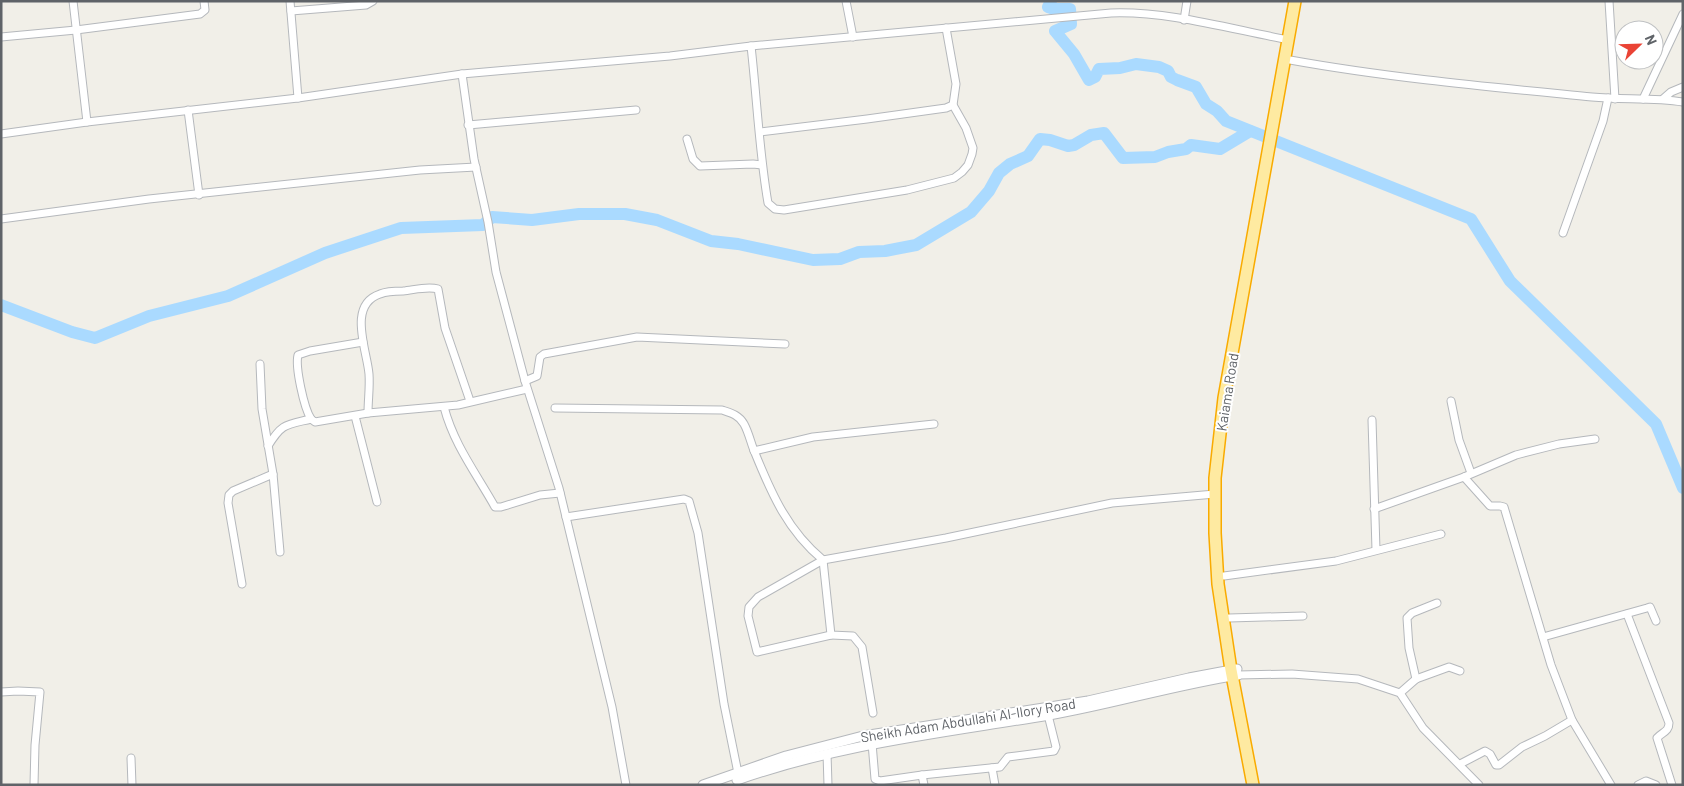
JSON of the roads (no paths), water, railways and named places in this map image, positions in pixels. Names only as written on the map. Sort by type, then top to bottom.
[{"type":"highway","name":"Kaiama Road","points":[[1253,785],[1235,673],[1224,576],[1220,514],[1230,398],[1295,1]]},
{"type":"highway","name":"Kaiama Road","points":[[1259,785],[1218,584],[1215,494],[1224,398],[1301,1]]},
{"type":"street","points":[[73,1],[87,122]]},
{"type":"street","points":[[1,38],[200,14],[205,10],[204,1]]},
{"type":"street","points":[[290,1],[298,98]]},
{"type":"street","points":[[291,11],[366,5],[373,1]]},
{"type":"street","points":[[846,1],[853,37]]},
{"type":"street","points":[[1184,20],[1187,1]]},
{"type":"street","points":[[1563,233],[1611,99],[1609,1]]},
{"type":"street","points":[[1,134],[87,122],[298,98],[462,74],[670,56],[751,46],[1051,17],[1130,12],[1289,40]]},
{"type":"street","points":[[1643,99],[1683,14]]},
{"type":"street","points":[[751,46],[762,165],[768,203],[775,209],[784,210],[907,190],[954,178],[968,165],[973,148],[966,128],[953,105],[956,84],[946,28]]},
{"type":"street","points":[[1290,60],[1350,71],[1408,78],[1611,99],[1663,99],[1683,102]]},
{"type":"street","points":[[462,74],[468,125],[496,272],[526,385],[560,493],[612,707],[626,785]]},
{"type":"street","points":[[1663,99],[1671,92],[1683,87]]},
{"type":"street","points":[[760,132],[946,108],[953,105]]},
{"type":"street","points":[[188,110],[198,194]]},
{"type":"street","points":[[468,125],[636,110]]},
{"type":"street","points":[[687,138],[693,159],[700,166],[762,165]]},
{"type":"street","points":[[1,219],[112,204],[420,170],[476,168]]},
{"type":"street","points":[[368,413],[369,374],[360,316],[366,305],[378,294],[388,292],[438,289],[445,328],[470,401]]},
{"type":"street","points":[[363,342],[298,354],[297,363],[303,400],[311,419],[315,422],[368,413],[458,405],[526,385],[536,376],[540,357],[544,354],[637,337],[785,344]]},
{"type":"street","points":[[260,364],[262,409],[273,474],[280,552]]},
{"type":"street","points":[[1452,401],[1467,475],[1490,506],[1504,507],[1551,665],[1572,720],[1611,785]]},
{"type":"street","points":[[444,406],[457,442],[495,507],[501,507],[540,495],[560,493]]},
{"type":"street","points":[[555,408],[722,410],[738,416],[744,424],[754,451],[787,522],[806,545],[823,560],[831,635]]},
{"type":"street","points":[[354,416],[377,502]]},
{"type":"street","points":[[268,446],[280,429],[286,425],[311,419]]},
{"type":"street","points":[[1372,420],[1376,550]]},
{"type":"street","points":[[754,451],[813,437],[934,424]]},
{"type":"street","points":[[1374,509],[1516,455],[1558,444],[1595,439]]},
{"type":"street","points":[[242,584],[228,503],[229,495],[233,491],[273,474]]},
{"type":"street","points":[[873,713],[862,647],[853,636],[831,635],[757,652],[748,616],[749,606],[758,597],[823,560],[946,538],[1112,503],[1215,494]]},
{"type":"street","points":[[566,517],[684,500],[689,501],[698,533],[724,704],[738,773]]},
{"type":"street","points":[[1224,576],[1336,561],[1441,534]]},
{"type":"street","points":[[1416,679],[1409,648],[1407,618],[1412,613],[1437,603]]},
{"type":"street","points":[[1543,637],[1650,607],[1656,621]]},
{"type":"street","points":[[1627,614],[1669,723],[1666,732],[1657,738],[1672,785]]},
{"type":"street","points":[[1229,618],[1303,616]]},
{"type":"street","points":[[1400,693],[1416,679],[1449,667],[1460,671]]},
{"type":"street","points":[[1235,673],[1292,674],[1358,679],[1400,693],[1423,728],[1479,785]]},
{"type":"street","name":"Sheikh Adam Abdullahi Al-Ilory Road","points":[[722,785],[788,763],[872,743],[1091,708],[1235,673]]},
{"type":"street","name":"Sheikh Adam Abdullahi Al-Ilory Road","points":[[703,785],[786,756],[863,736],[1088,701],[1189,678],[1235,673]]},
{"type":"street","points":[[1,692],[40,692],[35,746],[34,785]]},
{"type":"street","points":[[872,743],[875,779],[880,781],[1000,767],[1008,756],[1054,751],[1056,747],[1048,715]]},
{"type":"street","points":[[1460,764],[1485,752],[1490,754],[1498,766],[1522,747],[1572,720]]},
{"type":"street","points":[[827,753],[828,785]]},
{"type":"street","points":[[131,758],[132,785]]},
{"type":"street","points":[[992,768],[995,785]]},
{"type":"street","points":[[922,775],[924,785]]},
{"type":"street","points":[[1638,785],[1646,781],[1656,785]]},
{"type":"waterway","points":[[1051,1],[1048,7],[1070,9],[1071,24],[1055,31],[1074,54],[1089,80],[1095,77],[1099,69],[1120,68],[1136,64],[1159,67],[1168,71],[1171,77],[1196,87],[1206,104],[1217,111],[1226,121],[1471,219],[1510,281],[1656,424],[1683,488]]},
{"type":"waterway","points":[[1,305],[72,332],[95,338],[149,316],[228,296],[325,253],[401,228],[483,225],[492,217],[532,220],[579,214],[625,214],[657,220],[711,241],[738,244],[813,260],[840,259],[859,252],[885,251],[916,245],[971,212],[989,191],[999,173],[1010,164],[1028,156],[1040,139],[1068,146],[1074,145],[1091,135],[1104,133],[1123,158],[1155,157],[1168,152],[1186,149],[1191,145],[1220,149],[1250,131]]}]
